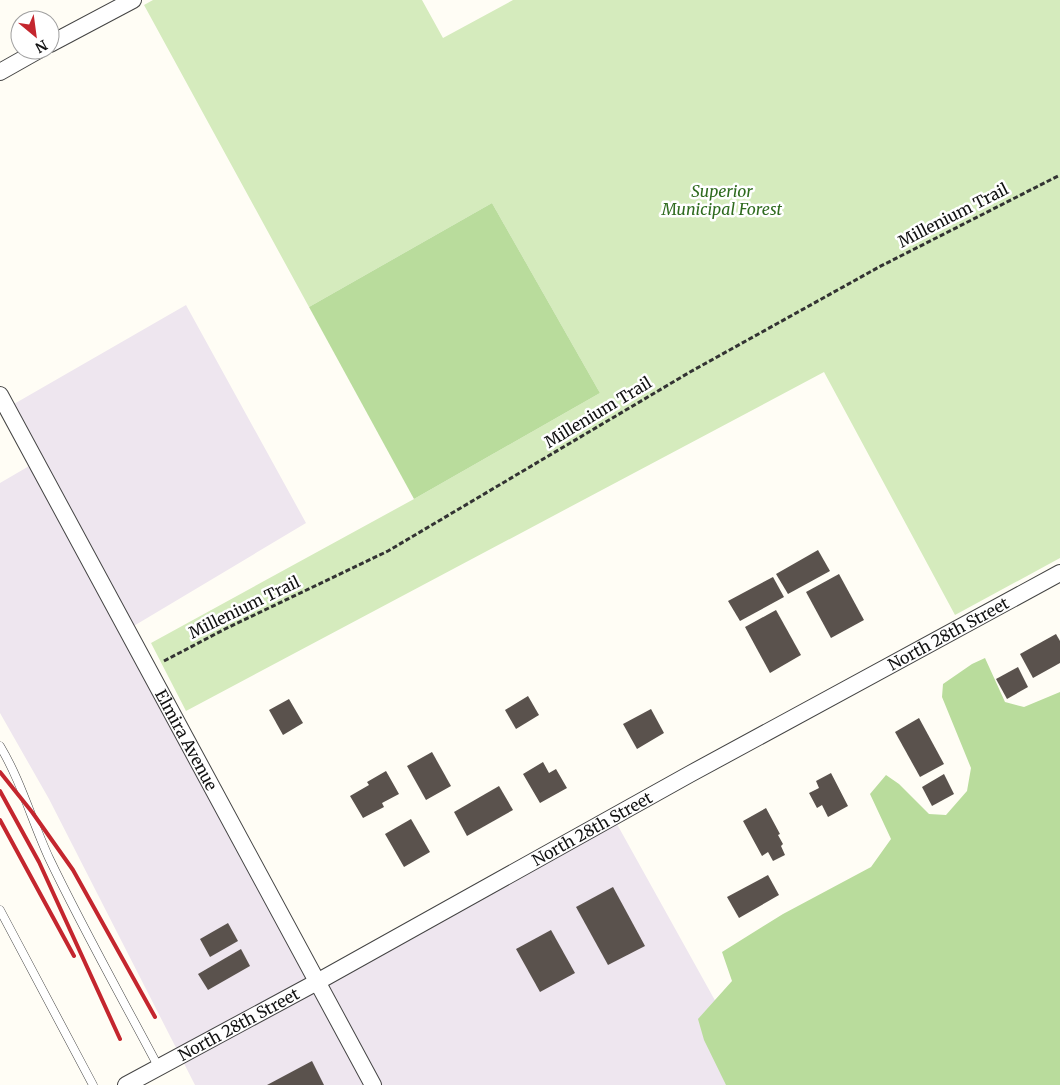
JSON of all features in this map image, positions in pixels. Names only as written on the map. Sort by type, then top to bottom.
[{"type":"street","points":[[60,39],[133,0]]},
{"type":"street","points":[[0,72],[21,60]]},
{"type":"street","name":"Elmira Avenue","points":[[0,395],[373,1085]]},
{"type":"street","name":"North 28th Street","points":[[126,1085],[317,982],[690,774],[1060,573]]},
{"type":"lane","points":[[0,746],[16,776],[67,894],[159,1068]]},
{"type":"lane","points":[[0,910],[93,1085]]},
{"type":"path","name":"Millenium Trail","points":[[148,669],[225,629],[388,551],[707,362],[879,267],[1060,175]]},
{"type":"shaded area","points":[[186,305],[306,523],[127,630],[317,981],[613,817],[762,1085],[195,1085],[49,799],[0,713],[0,483],[36,462],[7,408]]},
{"type":"green space","name":"Superior Municipal Forest","points":[[153,0],[422,0],[443,38],[513,0],[1060,0],[1060,558],[955,615],[824,372],[186,711],[151,643],[414,499],[600,393],[492,203],[309,307],[144,5]]},
{"type":"green space","points":[[492,203],[600,393],[414,499],[309,307]]},
{"type":"green space","points":[[985,658],[1005,702],[1024,707],[1060,692],[1060,1085],[726,1085],[704,1040],[698,1019],[732,981],[722,952],[783,914],[871,867],[891,839],[870,794],[886,775],[899,784],[929,814],[946,815],[967,791],[971,768],[942,697],[943,684],[972,664]]},
{"type":"building","points":[[818,550],[830,571],[788,594],[776,574]]},
{"type":"building","points":[[839,574],[864,620],[831,638],[806,592]]},
{"type":"building","points":[[773,577],[784,597],[740,621],[728,601]]},
{"type":"building","points":[[776,610],[801,655],[770,673],[745,627]]},
{"type":"building","points":[[1056,634],[1060,641],[1060,663],[1033,678],[1020,654]]},
{"type":"building","points":[[1018,667],[1028,687],[1007,699],[996,679]]},
{"type":"building","points":[[528,696],[539,715],[516,729],[505,710]]},
{"type":"building","points":[[289,699],[303,723],[283,735],[269,710]]},
{"type":"building","points":[[651,709],[664,733],[637,749],[623,724]]},
{"type":"building","points":[[919,718],[944,764],[920,777],[895,732]]},
{"type":"building","points":[[432,752],[451,786],[426,800],[407,766]]},
{"type":"building","points":[[543,762],[549,773],[556,769],[567,788],[540,803],[523,774]]},
{"type":"building","points":[[386,771],[399,794],[382,803],[384,807],[363,818],[350,796],[369,785],[367,782]]},
{"type":"building","points":[[831,773],[848,806],[828,817],[822,805],[817,808],[809,793],[819,788],[816,781]]},
{"type":"building","points":[[944,774],[954,794],[932,806],[922,787]]},
{"type":"building","points":[[499,786],[513,810],[467,836],[454,812]]},
{"type":"building","points":[[766,808],[780,834],[778,835],[783,844],[781,846],[785,855],[773,861],[768,852],[762,856],[743,821]]},
{"type":"building","points":[[411,819],[430,852],[404,867],[385,834]]},
{"type":"building","points":[[768,875],[779,895],[739,918],[727,897]]},
{"type":"building","points":[[613,887],[645,946],[608,965],[576,907]]},
{"type":"building","points":[[228,923],[238,941],[210,957],[200,939]]},
{"type":"building","points":[[551,930],[575,973],[540,992],[516,949]]},
{"type":"building","points":[[241,949],[250,966],[208,990],[198,974]]},
{"type":"building","points":[[312,1061],[324,1085],[267,1085]]},
{"type":"railway","points":[[0,772],[32,812],[73,870],[155,1017]]},
{"type":"railway","points":[[0,791],[39,862],[120,1039]]},
{"type":"railway","points":[[0,820],[74,956]]}]
